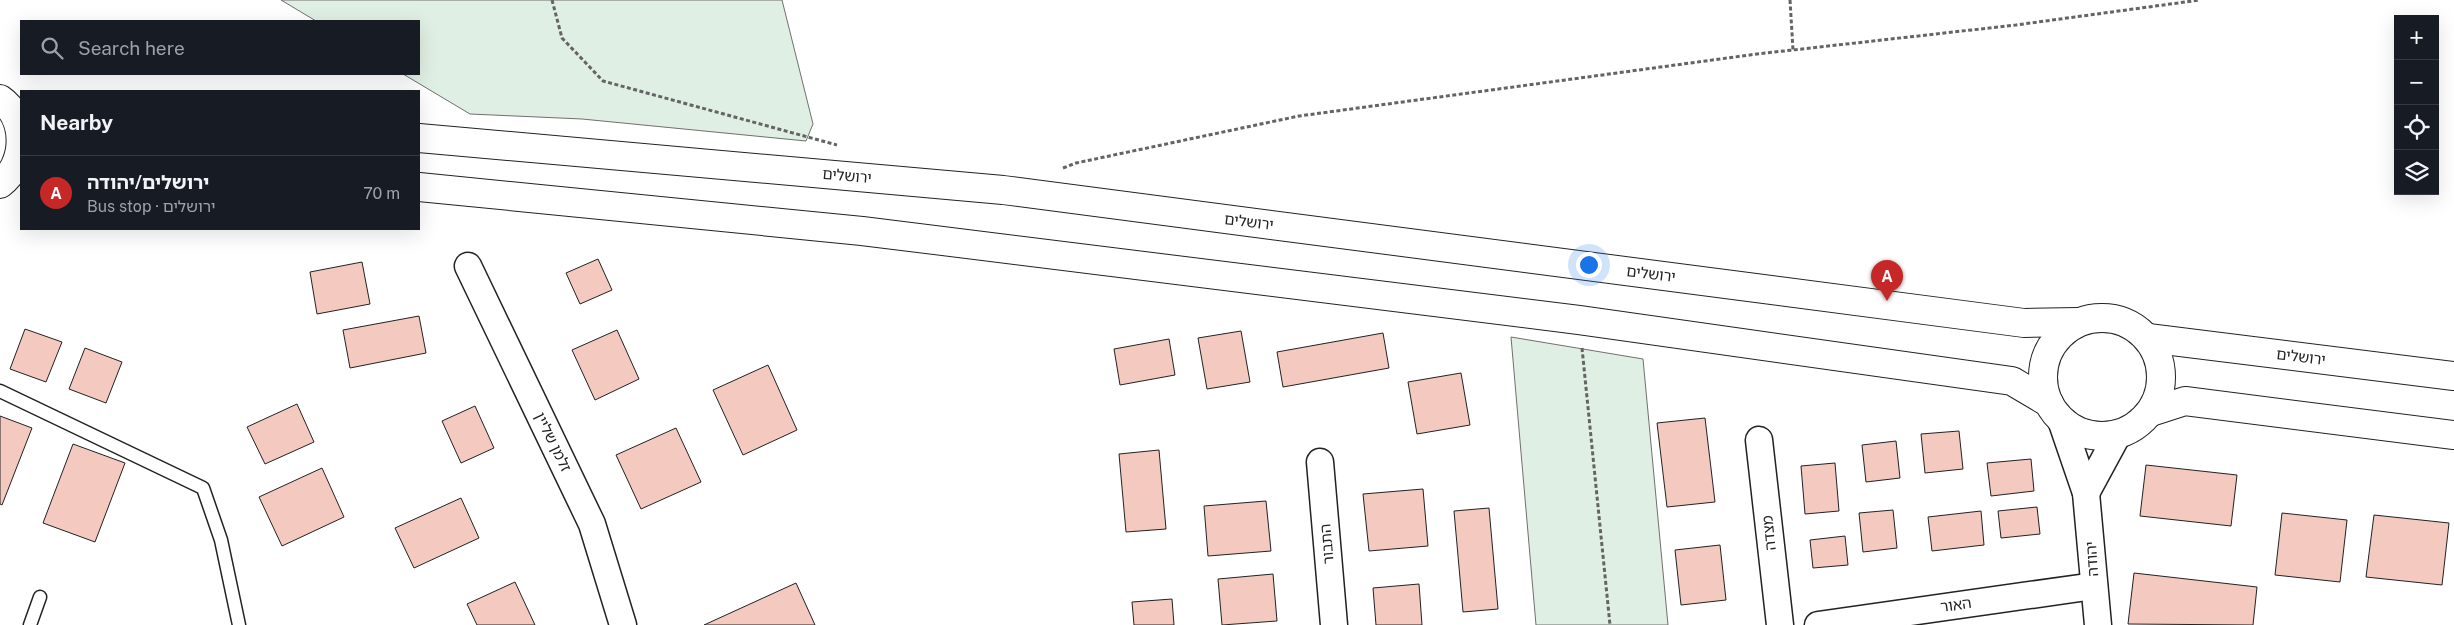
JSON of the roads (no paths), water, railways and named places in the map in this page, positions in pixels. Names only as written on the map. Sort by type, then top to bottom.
[{"type":"street","points":[[8,101],[20,131]]},
{"type":"street","name":"ירושלים","points":[[420,138],[1003,190],[2024,323],[2078,322]]},
{"type":"street","points":[[0,184],[14,169],[20,155]]},
{"type":"street","points":[[420,188],[862,231],[1579,320],[2012,381],[2078,431],[2098,436],[2118,434],[2136,426],[2151,412],[2160,394],[2162,374],[2158,354],[2148,338],[2134,326],[2116,318],[2096,317],[2078,322],[2062,333],[2050,348],[2044,366],[2043,385],[2055,412]]},
{"type":"street","name":"זלמן שליין","points":[[468,266],[592,524],[622,625]]},
{"type":"street","name":"ירושלים","points":[[2148,338],[2454,376]]},
{"type":"street","points":[[2151,412],[2185,401],[2454,435]]},
{"type":"street","name":"יהודה","points":[[2055,412],[2086,493],[2098,625]]},
{"type":"street","points":[[2086,493],[2118,434]]},
{"type":"street","name":"מצדה","points":[[1759,440],[1780,625]]},
{"type":"street","name":"התבור","points":[[1320,462],[1334,625]]},
{"type":"street","name":"האור","points":[[1818,625],[2094,586]]},
{"type":"lane","points":[[0,391],[202,488],[221,540],[238,625]]},
{"type":"lane","points":[[30,625],[40,596]]},
{"type":"place","name":"ירושלים/יהודה","points":[[1887,301]]}]
